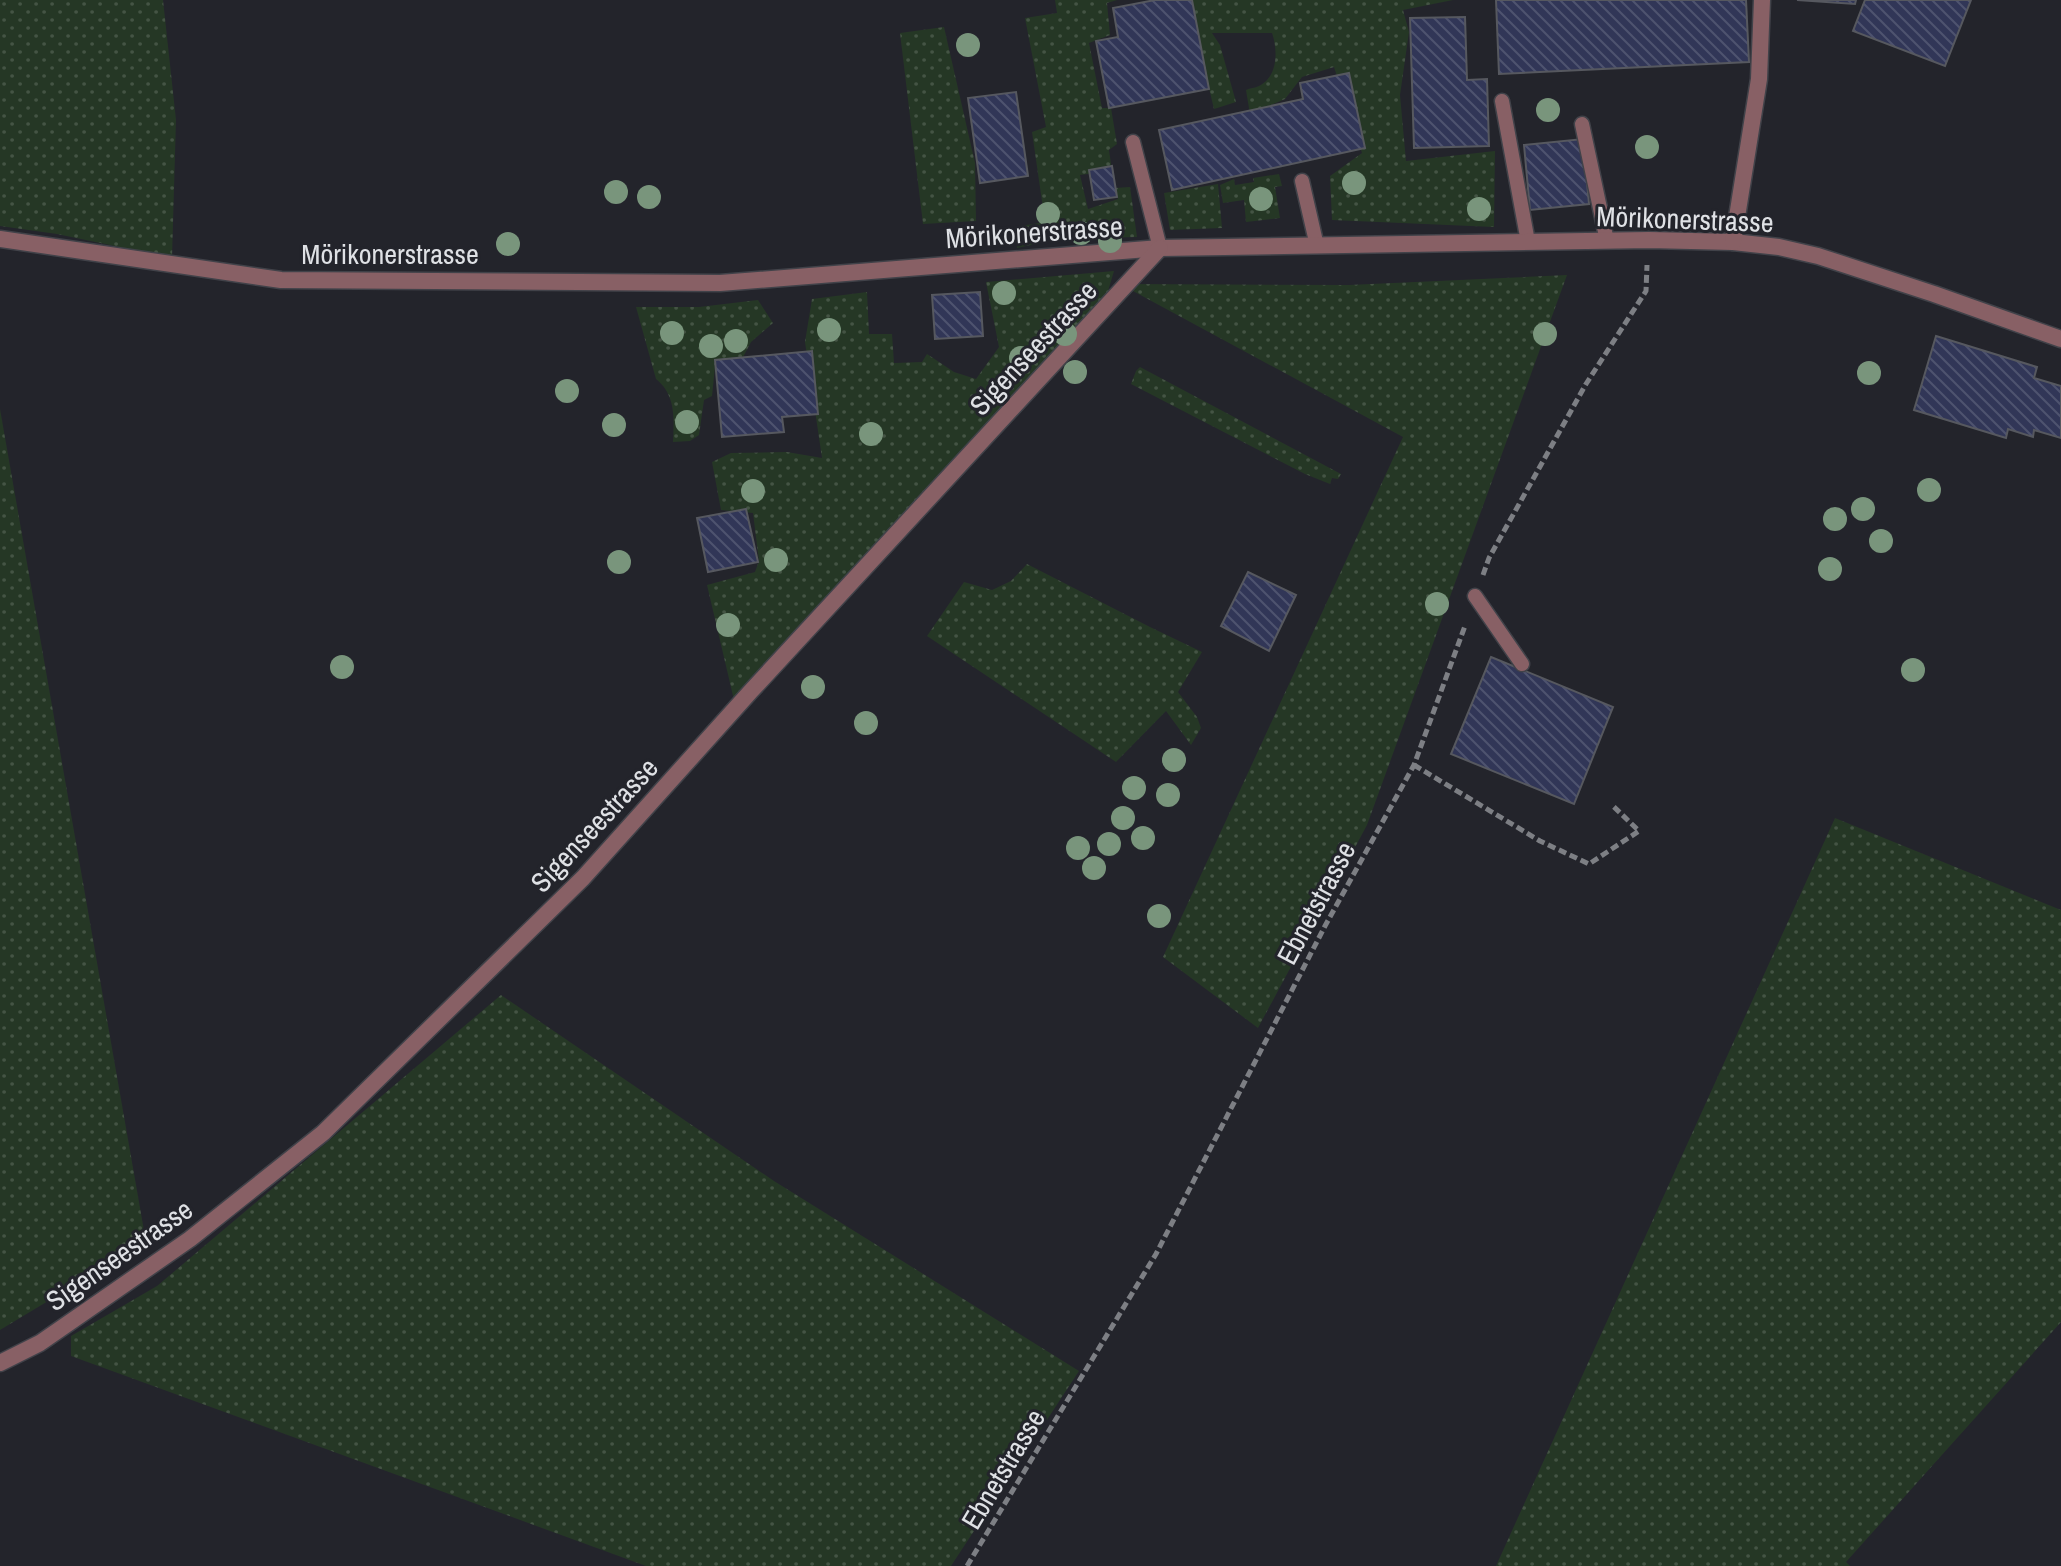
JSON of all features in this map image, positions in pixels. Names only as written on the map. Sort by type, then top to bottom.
[{"type":"street","points":[[1733,242],[1759,79],[1762,0]]},
{"type":"street","name":"Mörikonerstrasse","points":[[0,239],[281,280],[720,283],[1160,248],[1649,240],[1733,242],[1779,247],[1818,256],[2061,339]]},
{"type":"street","name":"Sigenseestrasse","points":[[0,1363],[40,1343],[190,1239],[323,1133],[583,878],[761,679],[1160,248]]},
{"type":"lane","points":[[1502,101],[1528,242]]},
{"type":"lane","points":[[1582,124],[1607,241]]},
{"type":"lane","points":[[1133,142],[1160,248]]},
{"type":"lane","points":[[1302,181],[1317,246]]},
{"type":"lane","points":[[1475,596],[1522,664]]},
{"type":"path","name":"Ebnetstrasse","points":[[967,1566],[1156,1254],[1325,926],[1414,765],[1489,558],[1578,398],[1646,291],[1649,240]]},
{"type":"path","points":[[1414,765],[1540,841],[1589,864],[1639,831],[1612,805]]},
{"type":"green space","points":[[0,0],[163,0],[176,120],[172,258],[57,234],[0,226]]},
{"type":"green space","points":[[1055,0],[1117,0],[1107,3],[1110,35],[1089,43],[1102,108],[1111,108],[1117,144],[1109,150],[1112,171],[1080,175],[1088,209],[1118,199],[1115,188],[1130,187],[1137,237],[1060,239],[1017,248],[1014,227],[1045,222],[1032,132],[1046,127],[1025,18],[1057,13]]},
{"type":"green space","points":[[1188,0],[1453,0],[1403,10],[1409,32],[1400,95],[1406,161],[1495,151],[1494,227],[1332,220],[1330,176],[1362,153],[1334,67],[1302,77],[1285,99],[1250,114],[1246,90],[1265,82],[1273,70],[1276,55],[1272,33],[1212,33],[1220,45],[1236,102],[1214,109]]},
{"type":"green space","points":[[944,27],[975,163],[976,221],[923,224],[900,33]]},
{"type":"green space","points":[[1279,174],[1282,186],[1275,187],[1280,218],[1246,222],[1244,200],[1223,203],[1220,185],[1234,179],[1235,185],[1254,182],[1253,178]]},
{"type":"green space","points":[[1218,184],[1222,228],[1170,230],[1164,193]]},
{"type":"green space","points":[[1114,271],[1103,308],[734,700],[707,585],[755,572],[759,561],[753,513],[721,510],[712,462],[731,453],[787,452],[822,458],[805,342],[812,299],[867,292],[869,334],[892,334],[894,363],[922,362],[927,354],[954,372],[976,379],[999,347],[986,282]]},
{"type":"green space","points":[[1567,275],[1367,825],[1258,1028],[1163,957],[1403,437],[1120,284],[1349,285]]},
{"type":"green space","points":[[758,300],[773,323],[751,342],[741,361],[715,367],[712,396],[704,400],[699,435],[690,441],[673,442],[670,400],[663,385],[656,379],[636,307],[699,307]]},
{"type":"green space","points":[[1140,367],[1341,474],[1338,479],[1332,478],[1330,484],[1305,474],[1131,384]]},
{"type":"green space","points":[[0,409],[146,1242],[0,1330]]},
{"type":"green space","points":[[1027,564],[1202,652],[1178,692],[1197,717],[1201,728],[1191,745],[1166,711],[1116,762],[927,636],[964,582],[992,590],[1011,581]]},
{"type":"green space","points":[[1835,818],[2061,910],[2061,1322],[1846,1562],[1850,1566],[1496,1566]]},
{"type":"green space","points":[[501,995],[774,1181],[1079,1371],[951,1566],[646,1566],[71,1356],[71,1336],[157,1286]]},
{"type":"building","points":[[1155,0],[1192,0],[1209,89],[1109,108],[1096,41],[1118,37],[1113,8]]},
{"type":"building","points":[[1496,0],[1746,0],[1749,62],[1499,74]]},
{"type":"building","points":[[1797,0],[1856,0],[1855,4]]},
{"type":"building","points":[[1865,0],[1971,0],[1945,66],[1853,31]]},
{"type":"building","points":[[1465,17],[1467,80],[1487,79],[1489,146],[1414,148],[1410,18]]},
{"type":"building","points":[[1349,73],[1365,148],[1172,190],[1159,130],[1303,99],[1300,83]]},
{"type":"building","points":[[1016,92],[1028,176],[980,183],[968,98]]},
{"type":"building","points":[[1583,139],[1589,204],[1530,210],[1524,145]]},
{"type":"building","points":[[1112,166],[1117,197],[1094,200],[1089,170]]},
{"type":"building","points":[[980,292],[983,336],[935,339],[932,295]]},
{"type":"building","points":[[1936,336],[2037,367],[2034,378],[2061,386],[2061,438],[2034,430],[2033,437],[2008,429],[2006,438],[1914,410]]},
{"type":"building","points":[[812,351],[818,414],[782,417],[784,432],[722,437],[715,360]]},
{"type":"building","points":[[746,509],[758,562],[708,572],[697,518]]},
{"type":"building","points":[[1248,572],[1296,595],[1269,651],[1221,626]]},
{"type":"building","points":[[1491,657],[1613,707],[1574,804],[1451,754]]}]
